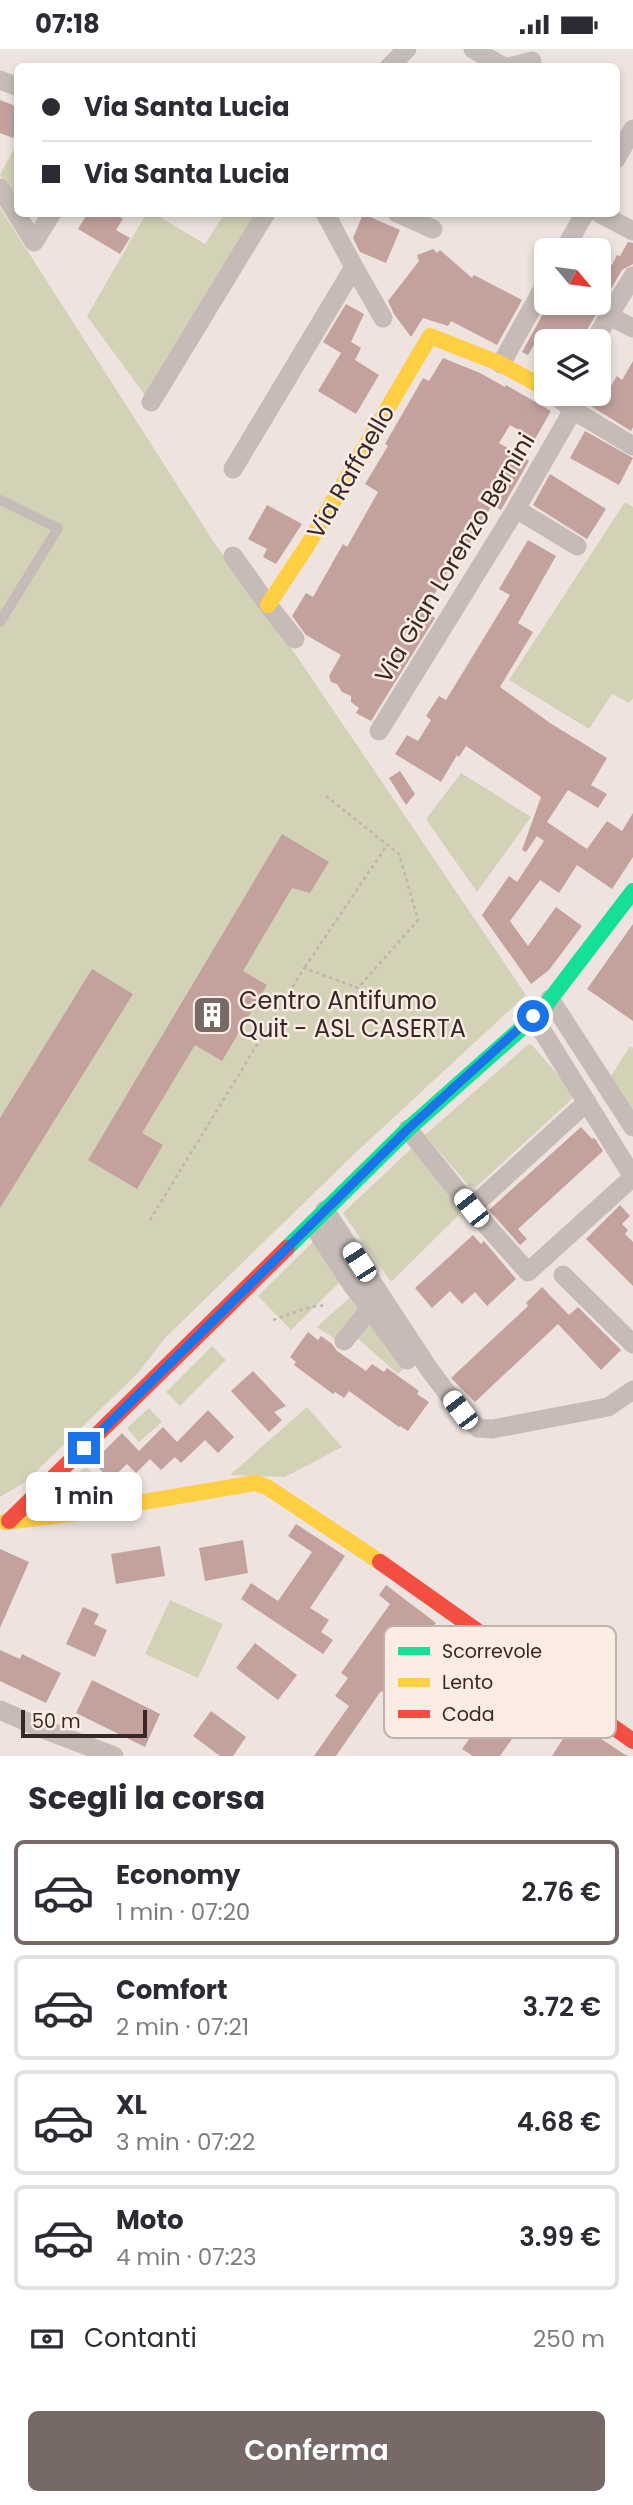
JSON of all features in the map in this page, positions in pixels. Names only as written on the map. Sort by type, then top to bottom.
[{"type":"street","points":[[393,63],[407,49]]},
{"type":"street","points":[[473,49],[499,63]]},
{"type":"street","points":[[523,63],[532,61]]},
{"type":"street","points":[[620,152],[633,129]]},
{"type":"street","points":[[0,188],[14,210]]},
{"type":"street","points":[[18,217],[34,242],[50,217]]},
{"type":"street","points":[[152,402],[264,217]]},
{"type":"street","points":[[327,217],[383,318]]},
{"type":"street","points":[[406,217],[433,229]]},
{"type":"street","points":[[571,238],[583,217]]},
{"type":"street","points":[[607,217],[633,231]]},
{"type":"street","points":[[233,469],[354,267]]},
{"type":"street","points":[[601,329],[633,276]]},
{"type":"street","points":[[534,305],[501,364],[534,382]]},
{"type":"street","points":[[609,316],[633,328]]},
{"type":"street","name":"Via Raffaello","points":[[268,605],[307,546],[430,336],[501,364]]},
{"type":"street","points":[[569,406],[633,446]]},
{"type":"street","name":"Via Gian Lorenzo Bernini","points":[[379,731],[516,509],[573,410]]},
{"type":"street","points":[[516,509],[577,546]]},
{"type":"street","points":[[233,556],[295,639]]},
{"type":"street","points":[[5,1522],[408,1129],[542,1008],[633,891]]},
{"type":"street","points":[[408,1129],[471,1208],[528,1272],[633,1177],[587,1102],[542,1008]]},
{"type":"street","points":[[542,1008],[633,1127]]},
{"type":"street","points":[[471,1208],[587,1102]]},
{"type":"street","points":[[325,1210],[429,1369],[460,1410],[478,1428],[492,1429],[608,1407],[633,1390]]},
{"type":"street","points":[[316,1230],[407,1360]]},
{"type":"street","points":[[563,1275],[633,1344]]},
{"type":"street","points":[[344,1341],[370,1309]]},
{"type":"street","points":[[5,1522],[79,1513],[256,1483],[267,1487],[341,1534],[471,1626]]},
{"type":"street","points":[[0,1710],[114,1756]]},
{"type":"street","points":[[616,1729],[633,1741]]},
{"type":"lane","points":[[0,500],[58,529],[0,622]]},
{"type":"path","points":[[304,968],[358,988],[418,920],[398,854],[326,796]]},
{"type":"path","points":[[150,1220],[304,968],[387,845]]},
{"type":"path","points":[[273,1320],[310,1307],[327,1305]]},
{"type":"green space","points":[[14,149],[14,196],[0,175]]},
{"type":"green space","points":[[0,208],[215,544],[275,624],[526,995],[352,1156],[165,1338],[138,1373],[25,1482],[0,1497]]},
{"type":"green space","points":[[144,217],[160,217],[205,244],[222,217],[258,217],[147,398],[87,316]]},
{"type":"green space","points":[[625,502],[633,507],[633,698],[629,703],[612,694],[589,729],[509,680]]},
{"type":"green space","points":[[461,773],[531,817],[477,892],[426,819]]},
{"type":"green space","points":[[530,1043],[570,1088],[572,1099],[476,1187],[469,1186],[425,1135]]},
{"type":"green space","points":[[630,1046],[633,1048],[633,1109],[611,1076]]},
{"type":"green space","points":[[414,1146],[464,1210],[391,1282],[343,1213]]},
{"type":"green space","points":[[315,1240],[341,1281],[291,1330],[258,1296]]},
{"type":"green space","points":[[349,1298],[404,1368],[398,1374],[348,1330],[338,1341],[317,1327]]},
{"type":"green space","points":[[212,1346],[226,1360],[180,1406],[166,1392]]},
{"type":"green space","points":[[307,1407],[342,1447],[285,1477],[230,1475]]},
{"type":"green space","points":[[149,1408],[162,1422],[139,1442],[127,1428]]},
{"type":"green space","points":[[86,1466],[113,1493],[46,1505]]},
{"type":"green space","points":[[170,1600],[223,1624],[198,1678],[145,1654]]},
{"type":"building","points":[[0,100],[14,105],[14,136],[13,138],[0,133]]},
{"type":"building","points":[[86,217],[120,217],[123,219],[116,230],[130,238],[120,254],[78,229]]},
{"type":"building","points":[[362,217],[370,217],[400,230],[386,263],[360,252],[353,238]]},
{"type":"building","points":[[628,242],[633,243],[633,264],[622,270],[611,289],[611,264],[617,255],[620,256]]},
{"type":"building","points":[[433,249],[437,253],[440,250],[472,278],[474,275],[522,300],[497,345],[451,321],[448,326],[423,318],[411,337],[394,314],[388,301],[419,261],[417,255]]},
{"type":"building","points":[[346,304],[364,314],[351,342],[361,348],[355,360],[379,375],[356,414],[318,391],[341,353],[323,342]]},
{"type":"building","points":[[542,315],[596,315],[588,329],[535,329]]},
{"type":"building","points":[[534,330],[534,344],[528,355],[522,352]]},
{"type":"building","points":[[443,358],[505,387],[506,385],[534,401],[534,406],[542,406],[551,411],[535,439],[510,425],[499,443],[529,461],[501,510],[492,505],[467,548],[463,545],[424,612],[435,618],[371,721],[356,713],[359,708],[351,702],[351,696],[331,682],[329,676],[341,655],[306,635],[292,616],[306,593],[313,597],[343,544],[347,547],[378,492],[365,484],[423,378],[429,381]]},
{"type":"building","points":[[633,361],[631,431],[591,406],[611,406],[611,386],[617,376],[622,380]]},
{"type":"building","points":[[585,431],[633,458],[619,485],[570,458]]},
{"type":"building","points":[[550,474],[606,509],[587,539],[533,505]]},
{"type":"building","points":[[267,505],[302,524],[276,564],[263,557],[267,549],[248,539]]},
{"type":"building","points":[[528,540],[556,556],[518,623],[533,632],[500,687],[550,723],[607,758],[591,785],[607,794],[598,808],[568,790],[547,822],[587,849],[607,821],[622,831],[633,813],[633,857],[612,889],[577,865],[559,893],[540,880],[510,921],[528,946],[556,907],[582,926],[549,970],[531,984],[482,915],[509,876],[517,882],[544,841],[537,836],[526,852],[522,850],[541,797],[466,746],[459,757],[457,755],[441,782],[395,754],[407,735],[418,741],[431,720],[426,716],[439,696],[446,700],[510,595],[499,589]]},
{"type":"building","points":[[400,771],[415,794],[406,805],[389,778]]},
{"type":"building","name":"Centro Antifumo Quit - ASL CASERTA","points":[[282,834],[329,862],[310,893],[292,888],[243,971],[267,985],[222,1061],[195,1045],[142,1133],[163,1145],[137,1189],[88,1160]]},
{"type":"building","points":[[633,924],[633,1021],[587,989]]},
{"type":"building","points":[[92,969],[133,994],[0,1208],[0,1118]]},
{"type":"building","points":[[581,1127],[596,1140],[603,1151],[518,1229],[527,1239],[520,1245],[489,1210]]},
{"type":"building","points":[[620,1205],[630,1216],[622,1224],[628,1230],[625,1234],[633,1242],[633,1286],[586,1239]]},
{"type":"building","points":[[473,1235],[481,1244],[484,1241],[516,1279],[487,1306],[475,1292],[462,1304],[450,1291],[432,1308],[415,1288]]},
{"type":"building","points":[[542,1287],[569,1315],[578,1307],[621,1350],[601,1370],[558,1324],[475,1402],[451,1378],[528,1306],[526,1303]]},
{"type":"building","points":[[308,1332],[318,1340],[321,1336],[366,1371],[372,1364],[384,1372],[387,1368],[419,1391],[417,1394],[429,1402],[408,1431],[349,1391],[344,1398],[335,1392],[333,1394],[294,1365],[296,1362],[290,1357]]},
{"type":"building","points":[[253,1371],[286,1406],[274,1412],[282,1420],[269,1432],[231,1391]]},
{"type":"building","points":[[208,1410],[234,1437],[218,1453],[205,1440],[181,1463],[175,1457],[161,1470],[150,1459],[136,1473],[127,1464],[110,1480],[93,1462],[122,1433],[139,1451],[163,1427],[177,1442]]},
{"type":"building","points":[[296,1524],[345,1556],[310,1608],[329,1620],[321,1632],[333,1640],[323,1654],[241,1599],[251,1583],[278,1601],[312,1552],[288,1536]]},
{"type":"building","points":[[243,1540],[248,1573],[205,1581],[199,1548]]},
{"type":"building","points":[[160,1546],[165,1576],[116,1584],[111,1554]]},
{"type":"building","points":[[0,1549],[29,1562],[0,1628]]},
{"type":"building","points":[[386,1585],[436,1623],[434,1626],[384,1626],[384,1693],[381,1691],[336,1756],[314,1756],[349,1706],[335,1696],[348,1678],[341,1673],[390,1604],[379,1595]]},
{"type":"building","points":[[83,1607],[99,1614],[94,1624],[107,1630],[95,1657],[66,1644]]},
{"type":"building","points":[[255,1643],[297,1675],[278,1700],[236,1668]]},
{"type":"building","points":[[0,1650],[20,1659],[22,1654],[61,1673],[46,1703],[0,1681]]},
{"type":"building","points":[[92,1680],[160,1714],[145,1747],[76,1713]]},
{"type":"building","points":[[211,1711],[246,1737],[233,1756],[220,1756],[193,1736]]},
{"type":"building","points":[[470,1738],[513,1738],[500,1756],[473,1756],[462,1749]]},
{"type":"building","points":[[563,1738],[600,1738],[629,1756],[552,1756]]},
{"type":"traffic: fast","points":[[287,1248],[408,1129],[542,1010],[633,891]]},
{"type":"traffic: slow","points":[[268,605],[307,546],[430,336],[501,364],[534,382]]},
{"type":"traffic: slow","points":[[5,1522],[79,1513],[256,1483],[267,1487],[380,1562]]},
{"type":"traffic: jam","points":[[9,1521],[287,1248]]},
{"type":"traffic: jam","points":[[380,1562],[470,1626]]},
{"type":"traffic: jam","points":[[616,1729],[633,1741]]},
{"type":"place","name":"Centro Antifumo Quit - ASL CASERTA","points":[[212,1015]]},
{"type":"route","points":[[84,1448],[408,1129],[533,1016]]}]
